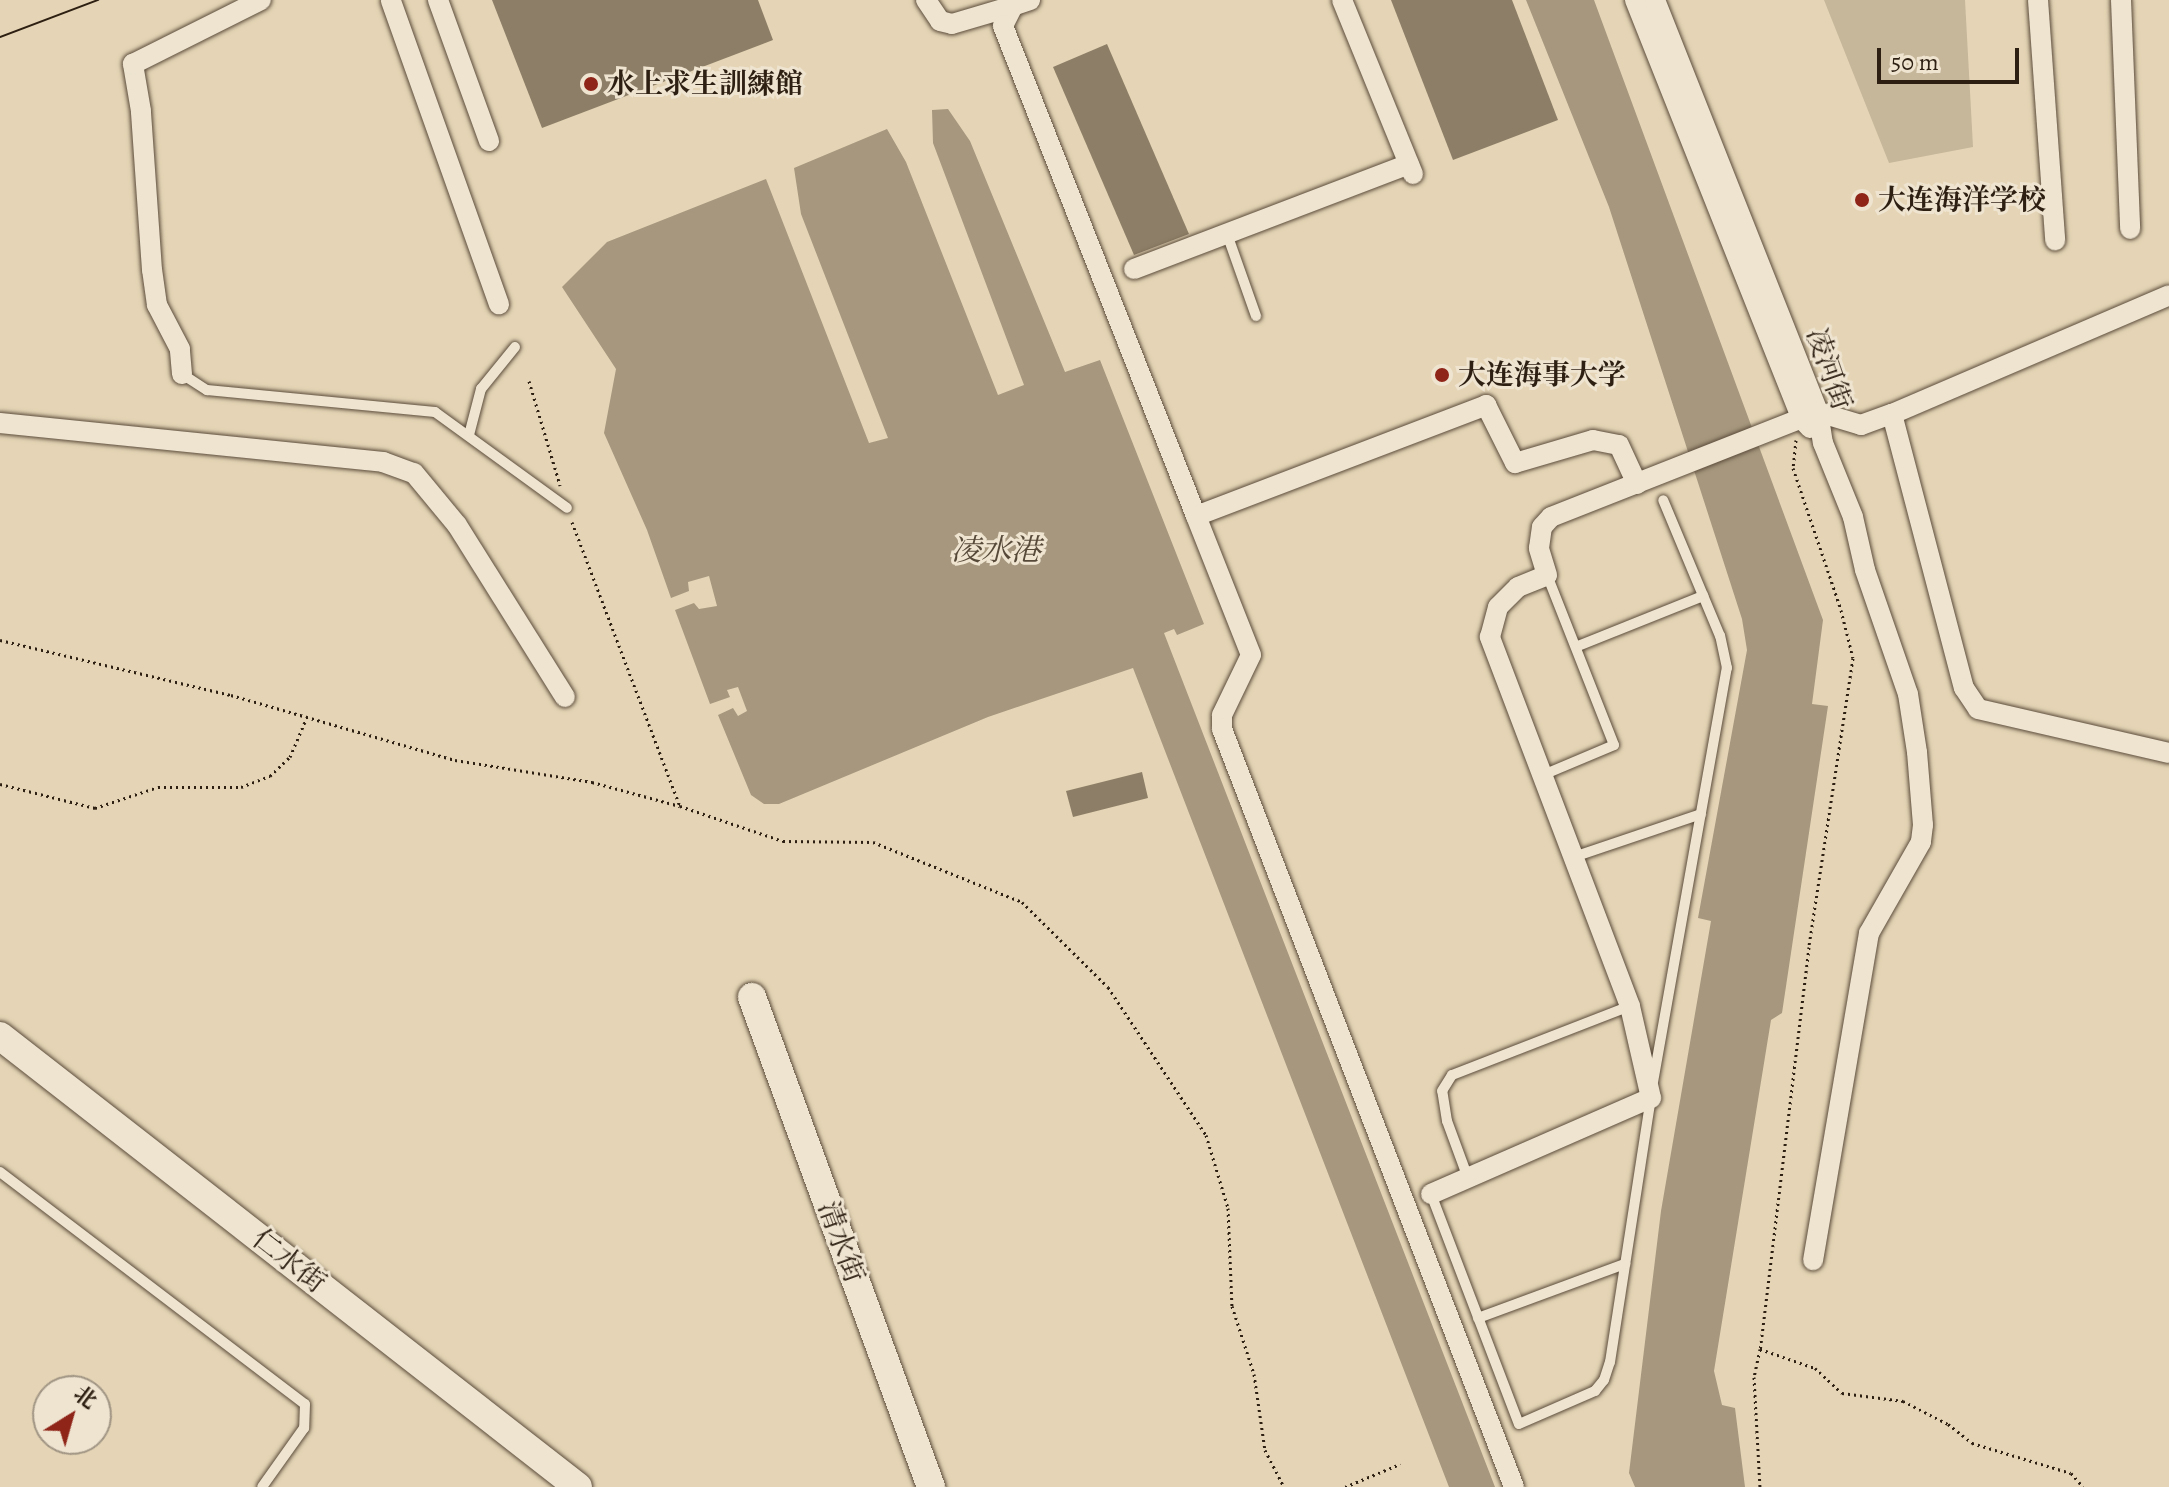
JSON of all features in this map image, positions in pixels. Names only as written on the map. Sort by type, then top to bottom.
[{"type":"street","points":[[182,374],[180,349],[157,305],[155,293],[141,111],[133,64],[261,0]]},
{"type":"street","points":[[438,0],[489,141]]},
{"type":"street","points":[[926,0],[940,21],[952,24],[1021,3]]},
{"type":"street","points":[[1134,269],[1412,170],[1342,0]]},
{"type":"street","name":"凌河街","points":[[1635,0],[1806,422],[1823,443],[1853,517],[1865,570],[1908,694],[1923,825],[1921,842],[1878,912],[1863,958],[1813,1260]]},
{"type":"street","name":"凌河街","points":[[1655,0],[1806,422]]},
{"type":"street","points":[[2038,0],[2055,240]]},
{"type":"street","points":[[2121,0],[2130,229]]},
{"type":"street","points":[[391,1],[499,304]]},
{"type":"street","points":[[1021,3],[1003,26],[1251,655],[1222,715],[1222,729],[1514,1487]]},
{"type":"street","points":[[1431,1194],[1651,1098],[1630,1006],[1490,637],[1498,607],[1518,587],[1547,575],[1539,548],[1542,527],[1551,517],[1776,429],[1806,422],[1861,425],[1892,414],[2169,295]]},
{"type":"street","points":[[1196,516],[1486,405],[1515,463],[1593,440],[1619,445],[1637,484]]},
{"type":"street","points":[[1892,414],[1964,688],[1978,709],[2169,753]]},
{"type":"street","points":[[0,423],[383,462],[414,473],[457,525],[565,697]]},
{"type":"street","name":"清水街","points":[[752,997],[931,1487]]},
{"type":"street","name":"仁水街","points":[[0,1036],[578,1487]]},
{"type":"lane","points":[[1227,234],[1256,316]]},
{"type":"lane","points":[[469,435],[481,389],[515,347]]},
{"type":"lane","points":[[182,374],[207,390],[435,412],[567,508]]},
{"type":"lane","points":[[1431,1194],[1519,1424],[1595,1391],[1604,1380],[1610,1362],[1651,1098],[1727,668],[1720,636],[1663,500]]},
{"type":"lane","points":[[1543,775],[1614,745],[1578,646],[1547,575]]},
{"type":"lane","points":[[1578,646],[1703,596]]},
{"type":"lane","points":[[1574,857],[1701,814]]},
{"type":"lane","points":[[1468,1178],[1447,1121],[1442,1091],[1452,1075],[1630,1006]]},
{"type":"lane","points":[[0,1172],[305,1404],[304,1428],[262,1487]]},
{"type":"lane","points":[[1478,1318],[1625,1264]]},
{"type":"path","points":[[529,381],[567,508],[680,806]]},
{"type":"path","points":[[1760,1487],[1754,1377],[1809,947],[1853,658],[1841,610],[1793,468],[1806,422]]},
{"type":"path","points":[[0,640],[307,717],[455,760],[592,782],[680,806],[783,841],[873,842],[1022,902],[1108,987],[1206,1135],[1228,1208],[1232,1306],[1254,1374],[1265,1450],[1284,1487]]},
{"type":"path","points":[[0,784],[95,808],[158,787],[241,787],[270,776],[290,757],[307,717]]},
{"type":"path","points":[[1760,1349],[1815,1368],[1842,1393],[1903,1401],[1948,1424],[1972,1443],[2071,1473],[2083,1487]]},
{"type":"path","points":[[1345,1487],[1400,1464]]},
{"type":"shaded area","points":[[1824,0],[1965,0],[1973,147],[1889,163]]},
{"type":"water","points":[[1526,0],[1594,0],[1823,620],[1812,704],[1828,706],[1782,1013],[1771,1020],[1714,1371],[1722,1405],[1735,1408],[1745,1487],[1635,1487],[1629,1473],[1661,1211],[1711,921],[1698,918],[1747,650],[1742,619],[1609,207]]},
{"type":"water","name":"凌水港","points":[[948,109],[970,141],[1065,372],[1100,360],[1204,624],[1177,635],[1174,629],[1164,633],[1495,1487],[1449,1487],[1133,668],[988,717],[779,804],[764,804],[751,795],[718,715],[733,708],[738,716],[747,711],[738,687],[727,690],[730,697],[710,704],[675,610],[694,603],[699,609],[717,606],[709,576],[688,582],[689,591],[671,598],[647,530],[604,433],[616,369],[562,287],[607,242],[766,179],[869,443],[888,438],[801,214],[794,168],[887,129],[906,162],[998,395],[1024,385],[933,143],[932,110]]},
{"type":"building","name":"水上求生訓練館","points":[[492,0],[758,0],[773,40],[542,128]]},
{"type":"building","points":[[1391,0],[1512,0],[1558,120],[1453,160]]},
{"type":"building","points":[[1107,44],[1189,234],[1134,255],[1053,67]]},
{"type":"building","points":[[1142,772],[1148,798],[1073,817],[1066,791]]},
{"type":"tram line","points":[[0,37],[98,0]]},
{"type":"place","name":"水上求生訓練館","points":[[591,84]]},
{"type":"place","name":"大连海洋学校","points":[[1862,200]]},
{"type":"place","name":"大连海事大学","points":[[1442,375]]}]
